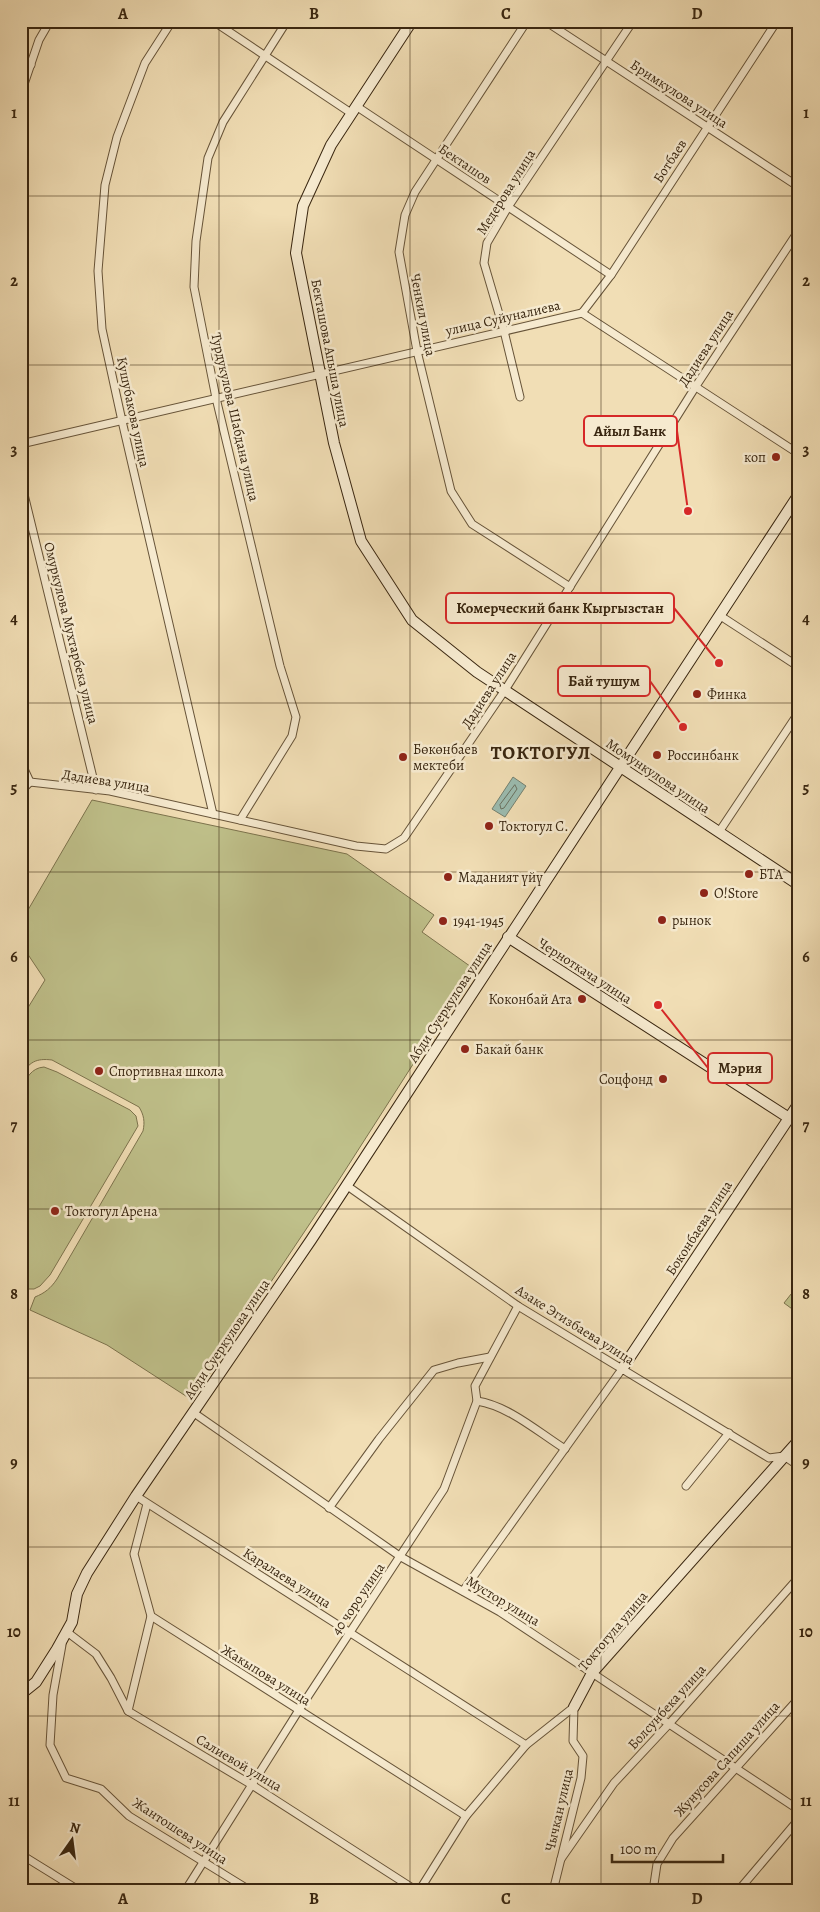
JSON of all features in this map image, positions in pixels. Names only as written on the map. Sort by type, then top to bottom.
[{"type":"street","points":[[21,93],[39,40],[50,21]]},
{"type":"street","name":"Кушубакова улица","points":[[172,21],[145,64],[117,137],[105,184],[98,271],[102,329],[213,814]]},
{"type":"street","name":"Бекташов","points":[[213,21],[354,110],[437,159],[611,275]]},
{"type":"street","name":"Турдукулова Шабдана улица","points":[[240,820],[292,736],[296,717],[280,666],[216,398],[194,287],[196,241],[208,158],[223,122],[287,21]]},
{"type":"street","name":"Бекташова Апыша улица","points":[[412,21],[331,145],[303,206],[296,253],[334,444],[361,541],[412,620],[477,672]]},
{"type":"street","name":"Ченкил улица","points":[[527,21],[415,192],[405,215],[398,252],[417,351],[450,491],[472,524],[570,587]]},
{"type":"street","name":"Бримкулова улица","points":[[545,21],[799,187]]},
{"type":"street","name":"Медерова улица","points":[[520,397],[504,331],[484,263],[488,243],[508,207],[633,21]]},
{"type":"street","name":"Ботбаев","points":[[582,313],[611,275],[777,21]]},
{"type":"street","points":[[21,58],[31,65]]},
{"type":"street","name":"Дадиева улица","points":[[30,782],[96,790],[356,846],[386,849],[404,838],[505,690],[696,386],[799,230]]},
{"type":"street","points":[[582,313],[799,454]]},
{"type":"street","name":"улица Суйуналиева","points":[[21,444],[582,313]]},
{"type":"street","name":"Омуркулова Мухтарбека улица","points":[[21,482],[96,790]]},
{"type":"street","name":"Абди Суеркулова улица","points":[[21,1694],[36,1682],[72,1622],[77,1594],[87,1574],[136,1496],[346,1186],[799,494]]},
{"type":"street","points":[[719,615],[799,667]]},
{"type":"street","name":"Момункулова улица","points":[[477,672],[798,883]]},
{"type":"street","points":[[719,832],[799,712]]},
{"type":"street","points":[[21,767],[24,768],[30,782],[21,791]]},
{"type":"street","name":"Черноткача улица","points":[[508,937],[799,1125]]},
{"type":"street","name":"Боконбаева улица","points":[[622,1369],[799,1103]]},
{"type":"street","name":"Азаке Эгизбаева улица","points":[[346,1186],[518,1306],[769,1458],[784,1456],[799,1466]]},
{"type":"street","name":"40 чоро улица","points":[[185,1891],[299,1710],[402,1556],[444,1489],[477,1401],[474,1386],[518,1306]]},
{"type":"street","points":[[329,1508],[379,1439],[434,1370],[490,1357]]},
{"type":"street","points":[[463,1591],[622,1369]]},
{"type":"street","points":[[477,1401],[487,1403],[510,1413],[565,1449]]},
{"type":"street","name":"Мустор улица","points":[[194,1413],[329,1508],[402,1556],[500,1612],[799,1810]]},
{"type":"street","points":[[686,1486],[729,1433]]},
{"type":"street","name":"Токтогула улица","points":[[418,1891],[466,1816],[526,1745],[574,1707],[592,1673],[799,1440]]},
{"type":"street","name":"Каралаева улица","points":[[136,1496],[526,1745]]},
{"type":"street","points":[[128,1711],[151,1616],[134,1554],[147,1504]]},
{"type":"street","name":"Болсунбека улица","points":[[561,1859],[614,1783],[799,1577]]},
{"type":"street","name":"Жакыпова улица","points":[[151,1616],[466,1816]]},
{"type":"street","points":[[65,1634],[96,1654],[128,1711]]},
{"type":"street","name":"Жантошева улица","points":[[65,1634],[53,1695],[50,1745],[66,1778],[101,1789],[129,1816],[251,1891]]},
{"type":"street","name":"Жунусова Сапиша улица","points":[[653,1891],[657,1864],[672,1838],[799,1698]]},
{"type":"street","name":"Чычкан улица","points":[[553,1891],[581,1778],[583,1756],[573,1740],[574,1707]]},
{"type":"street","name":"Салиевой улица","points":[[128,1711],[252,1785],[418,1891]]},
{"type":"street","points":[[738,1891],[799,1819]]},
{"type":"street","points":[[21,1862],[25,1857],[80,1891]]},
{"type":"green space","points":[[92,800],[347,854],[434,915],[422,932],[474,969],[337,1183],[192,1400],[107,1345],[30,1310],[35,1297],[48,1290],[57,1279],[144,1128],[143,1116],[139,1107],[52,1060],[37,1060],[27,1067],[21,1076],[21,1019],[45,980],[21,944],[21,922]]},
{"type":"green space","name":"Токтогул Арена","points":[[44,1067],[130,1110],[136,1116],[138,1126],[50,1275],[40,1286],[34,1289],[21,1289],[21,1088],[33,1071]]},
{"type":"green space","points":[[799,1284],[799,1314],[784,1303]]},
{"type":"water","points":[[513,777],[526,786],[505,817],[492,809]]},
{"type":"place","name":"коп","points":[[776,457]]},
{"type":"place","name":"Айыл Банк","points":[[688,511]]},
{"type":"place","name":"Комерческий банк Кыргызстан","points":[[719,663]]},
{"type":"place","name":"Финка","points":[[697,694]]},
{"type":"place","name":"Бай тушум","points":[[683,727]]},
{"type":"place","name":"Россинбанк","points":[[657,755]]},
{"type":"place","name":"Бөкөнбаев мектеби","points":[[403,757]]},
{"type":"place","name":"Токтогул С.","points":[[489,826]]},
{"type":"place","name":"БТА","points":[[749,874]]},
{"type":"place","name":"Маданият үйү","points":[[448,877]]},
{"type":"place","name":"O!Store","points":[[704,893]]},
{"type":"place","name":"рынок","points":[[662,920]]},
{"type":"place","name":"1941-1945","points":[[443,921]]},
{"type":"place","name":"Коконбай Ата","points":[[582,999]]},
{"type":"place","name":"Мэрия","points":[[658,1005]]},
{"type":"place","name":"Бакай банк","points":[[465,1049]]},
{"type":"place","name":"Спортивная школа","points":[[99,1071]]},
{"type":"place","name":"Соцфонд","points":[[663,1079]]},
{"type":"place","name":"Токтогул Арена","points":[[55,1211]]},
{"type":"district","name":"ТОКТОГУЛ","points":[[541,753]]}]
